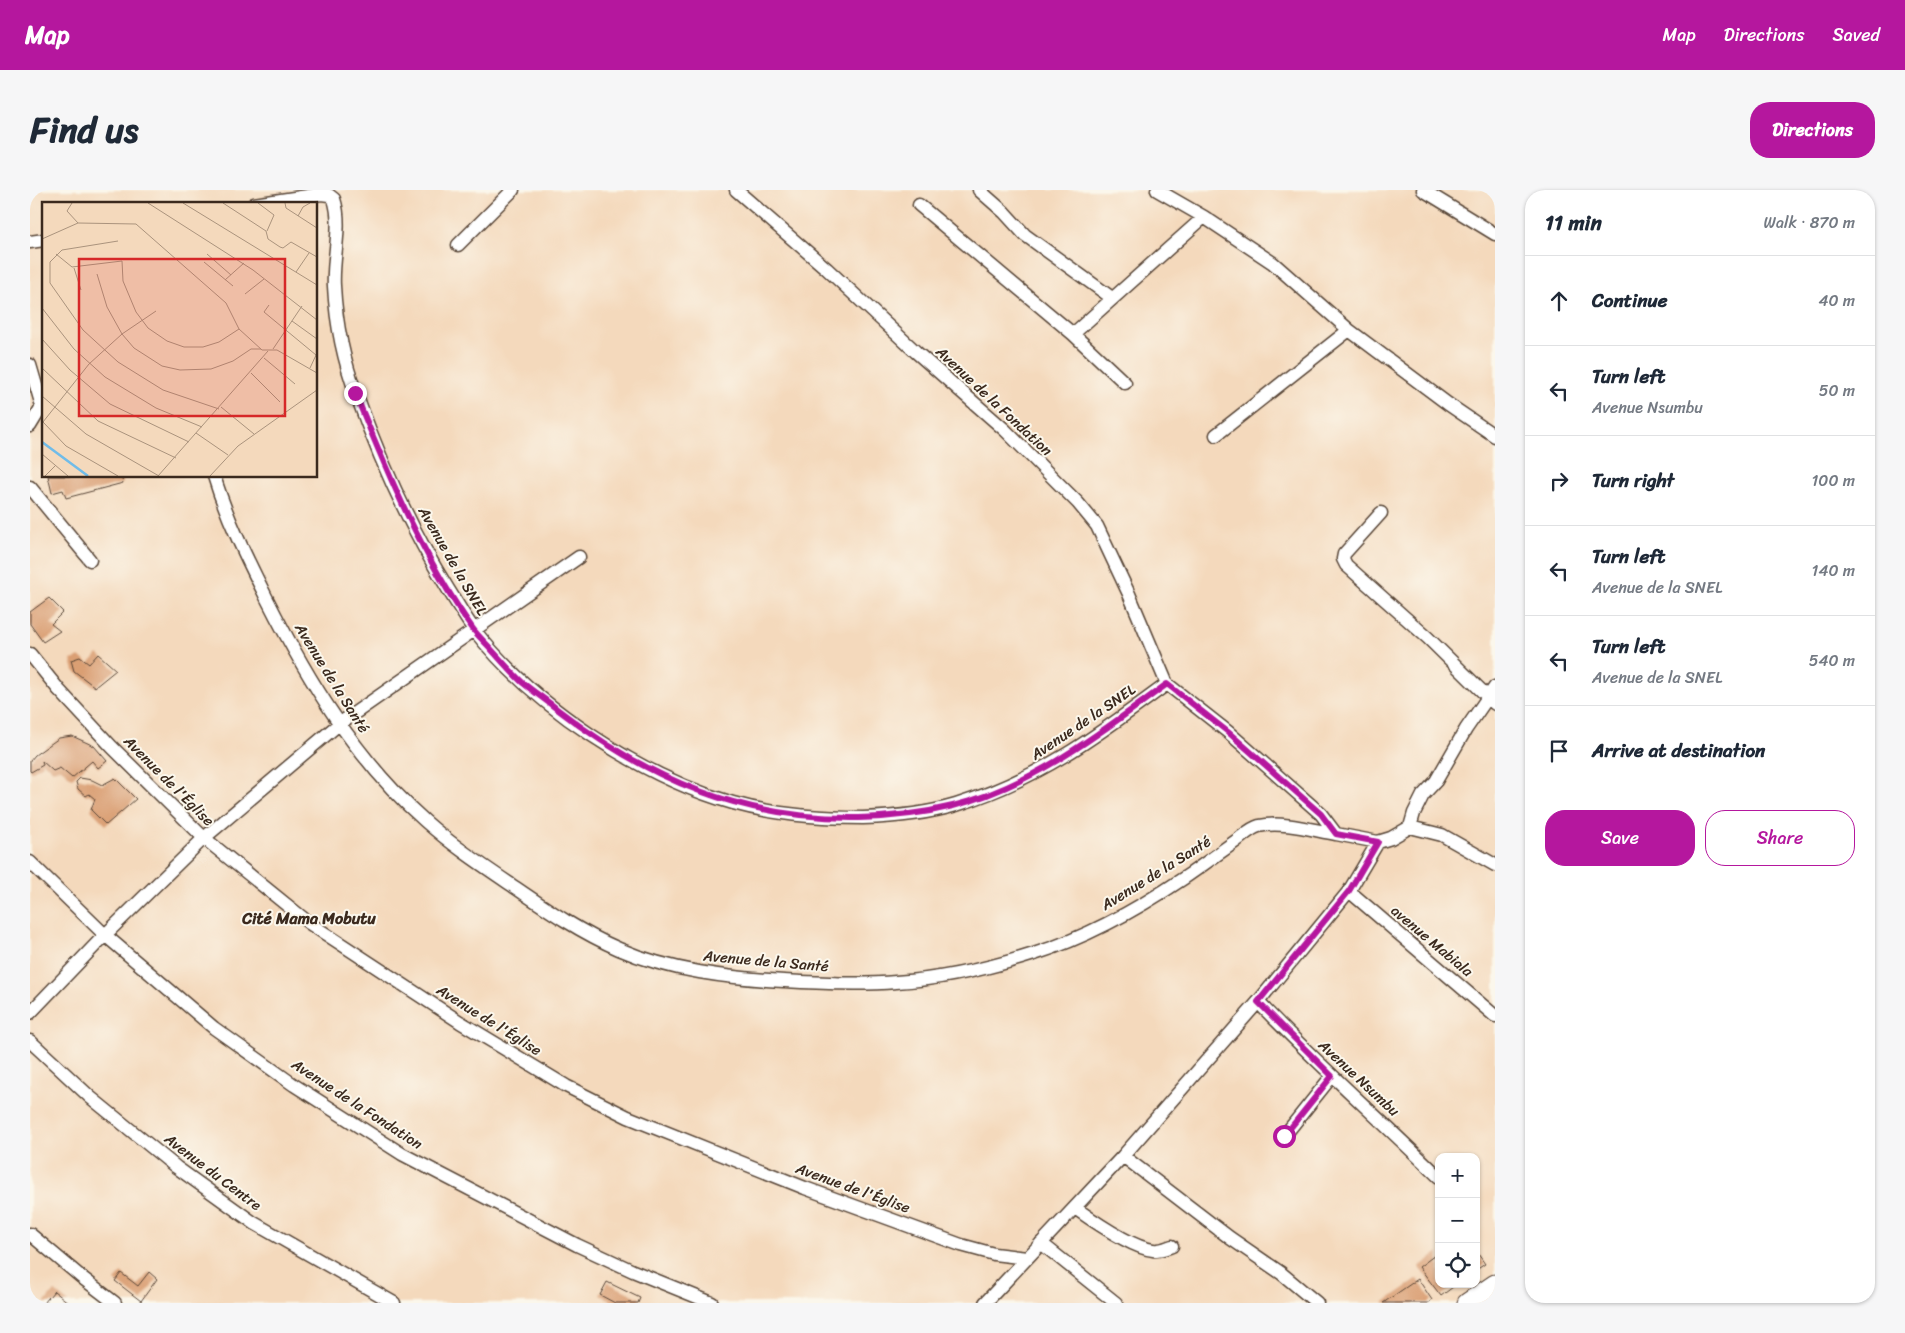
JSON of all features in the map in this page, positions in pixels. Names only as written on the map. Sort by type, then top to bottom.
[{"type":"highway","points":[[1471,1302],[1495,1284]]},
{"type":"street","points":[[458,245],[513,190]]},
{"type":"street","name":"Avenue de la Fondation","points":[[736,190],[827,269],[916,352],[1005,430],[1078,503],[1097,526],[1129,594],[1167,684]]},
{"type":"street","points":[[979,190],[1004,212],[1025,235],[1112,298]]},
{"type":"street","points":[[1157,190],[1204,217],[1273,263],[1349,330],[1448,404],[1495,436]]},
{"type":"street","points":[[1423,190],[1495,234]]},
{"type":"street","name":"Avenue de la SNEL","points":[[267,202],[321,194],[329,195],[334,199],[337,218],[334,285],[341,341],[355,393],[403,506],[435,567],[474,630],[529,688],[589,734],[656,773],[732,803],[780,813],[832,818],[911,815],[954,806],[1006,787],[1057,762],[1167,684]]},
{"type":"street","points":[[919,205],[1072,334],[1125,383]]},
{"type":"street","points":[[1072,334],[1204,217]]},
{"type":"street","points":[[1216,435],[1349,330]]},
{"type":"street","points":[[30,365],[42,401]]},
{"type":"street","points":[[30,426],[42,406]]},
{"type":"street","name":"Avenue de la Santé","points":[[215,478],[232,526],[294,652],[339,724],[385,782],[426,822],[477,862],[557,916],[618,949],[690,971],[749,979],[826,983],[898,982],[971,972],[1038,953],[1091,932],[1130,912],[1186,877],[1255,827],[1270,825],[1295,827],[1336,834]]},
{"type":"street","points":[[30,487],[90,560]]},
{"type":"street","points":[[1167,684],[1228,732],[1321,814],[1336,834],[1378,842],[1391,838],[1410,827],[1414,813],[1423,795],[1436,780],[1492,696],[1346,565],[1343,559],[1344,554],[1381,513]]},
{"type":"street","points":[[30,1013],[105,935],[204,838],[339,724],[579,557]]},
{"type":"street","name":"Avenue de l'Église","points":[[30,654],[59,690],[112,747],[204,838],[308,923],[460,1022],[566,1086],[628,1117],[805,1188],[962,1245],[994,1254],[1027,1258]]},
{"type":"street","points":[[1410,827],[1442,835],[1495,865]]},
{"type":"street","points":[[985,1303],[1123,1156],[1258,1002],[1349,891],[1378,842]]},
{"type":"street","name":"Avenue de la Fondation","points":[[30,862],[105,935],[214,1028],[294,1084],[402,1154],[577,1245],[633,1271],[712,1303]]},
{"type":"street","name":"avenue Mabiala","points":[[1349,891],[1495,1016]]},
{"type":"street","name":"Avenue Nsumbu","points":[[1258,1002],[1332,1076],[1398,1136],[1435,1173]]},
{"type":"street","name":"Avenue du Centre","points":[[30,1041],[90,1097],[162,1155],[254,1223],[394,1303]]},
{"type":"street","points":[[1284,1136],[1332,1076]]},
{"type":"street","points":[[1123,1156],[1230,1238],[1281,1272],[1317,1303]]},
{"type":"street","points":[[1075,1208],[1122,1237],[1146,1249],[1157,1250],[1172,1246]]},
{"type":"street","points":[[30,1234],[115,1303]]},
{"type":"street","points":[[1040,1244],[1116,1303]]},
{"type":"building","points":[[48,478],[122,478],[123,483],[66,498],[63,490],[52,493]]},
{"type":"building","points":[[49,598],[63,612],[51,624],[60,631],[43,642],[30,624],[30,612]]},
{"type":"building","points":[[98,654],[116,670],[95,687],[74,671],[71,660],[80,657],[89,664]]},
{"type":"building","points":[[72,736],[94,746],[107,761],[98,768],[92,761],[72,778],[60,768],[53,771],[42,761],[43,765],[30,771],[30,761],[35,755],[59,738]]},
{"type":"building","points":[[80,778],[92,780],[102,785],[115,778],[136,799],[106,825],[91,810],[95,799],[89,794],[86,796],[78,789],[76,782]]},
{"type":"building","points":[[1435,1255],[1435,1288],[1452,1288],[1441,1296],[1419,1267]]},
{"type":"building","points":[[1480,1257],[1485,1264],[1480,1267]]},
{"type":"building","points":[[149,1272],[157,1279],[141,1301],[115,1281],[121,1273],[138,1286]]},
{"type":"building","points":[[1418,1279],[1432,1300],[1428,1303],[1383,1303]]},
{"type":"building","points":[[607,1282],[640,1298],[638,1303],[615,1303],[600,1295]]},
{"type":"building","points":[[54,1291],[69,1303],[44,1303]]},
{"type":"district","name":"Cité Mama Mobutu","points":[[309,918]]},
{"type":"route","points":[[355,393],[403,506],[435,567],[474,630],[522,682],[589,734],[656,773],[690,788],[732,803],[780,813],[832,818],[911,815],[954,806],[1006,787],[1057,762],[1167,684],[1228,732],[1321,814],[1336,834],[1378,842],[1349,891],[1258,1002],[1332,1076],[1284,1136]]}]
